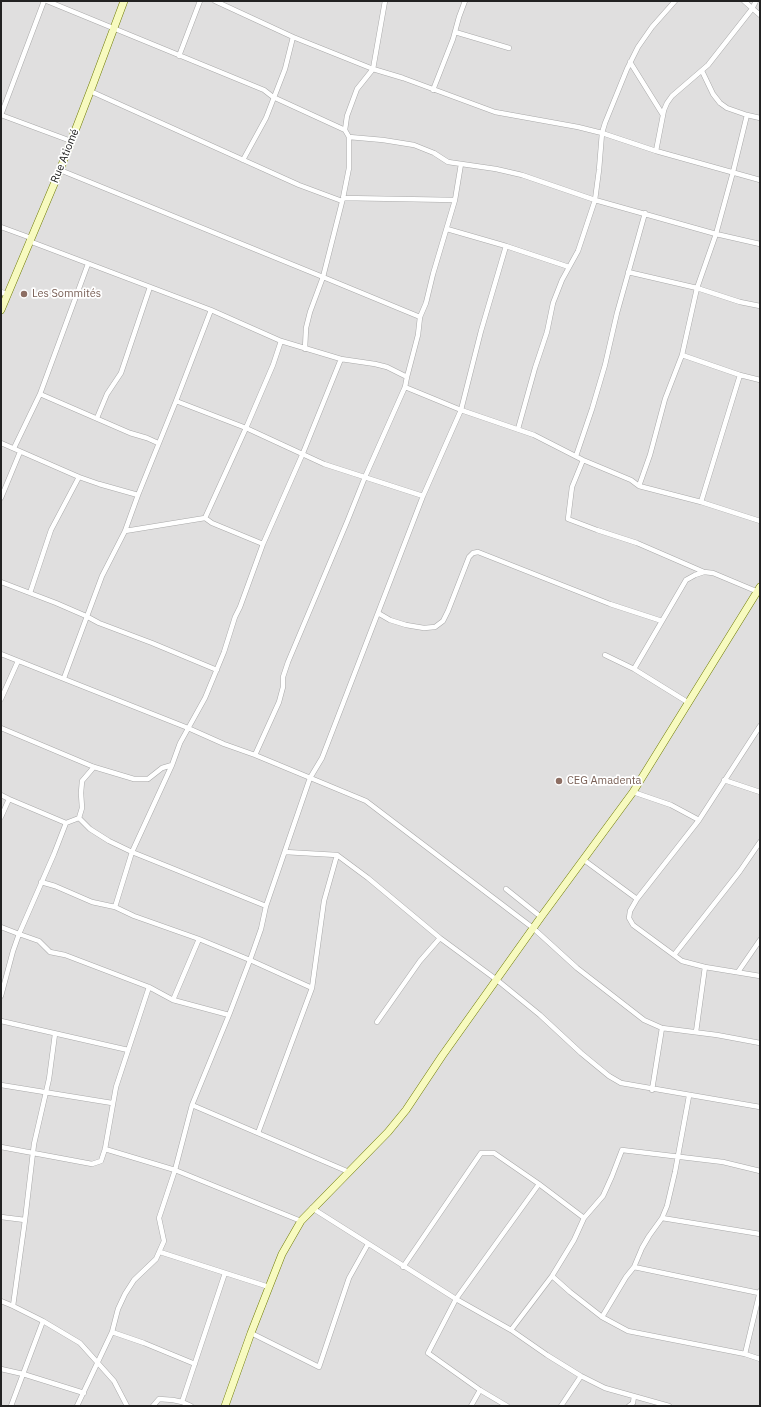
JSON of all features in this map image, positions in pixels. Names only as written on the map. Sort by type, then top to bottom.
[{"type":"street","points":[[44,1],[1,115],[71,141]]},
{"type":"street","points":[[47,1],[264,90],[273,97],[345,130],[349,137],[349,168],[343,199],[323,277],[308,317],[305,349]]},
{"type":"street","name":"Rue Atiomé","points":[[1,310],[4,293],[30,239],[60,170],[124,1]]},
{"type":"street","points":[[179,56],[200,1]]},
{"type":"street","points":[[215,1],[293,38],[373,69],[403,78],[495,112],[578,127],[602,133],[760,180]]},
{"type":"street","points":[[345,130],[347,116],[354,94],[373,69],[385,1]]},
{"type":"street","points":[[433,90],[453,39],[465,1]]},
{"type":"street","points":[[518,429],[547,332],[553,303],[562,280],[578,251],[595,200],[602,133],[605,123],[630,62],[638,47],[652,27],[675,1]]},
{"type":"street","points":[[744,1],[760,15]]},
{"type":"street","points":[[656,150],[664,110],[672,96],[702,71],[752,9],[756,1]]},
{"type":"street","points":[[455,32],[509,48]]},
{"type":"street","points":[[243,160],[266,118],[285,68],[293,38]]},
{"type":"street","points":[[630,62],[663,115]]},
{"type":"street","points":[[702,71],[713,94],[720,103],[727,108],[760,118]]},
{"type":"street","points":[[90,91],[299,185],[343,199],[455,200]]},
{"type":"street","points":[[639,486],[650,455],[665,399],[682,355],[697,288],[716,234],[747,114]]},
{"type":"street","points":[[349,137],[414,145],[434,153],[448,162],[496,169],[522,175],[595,200],[716,234],[760,244]]},
{"type":"street","points":[[255,755],[279,702],[283,687],[283,677],[288,662],[365,477],[405,386],[418,335],[420,317],[426,303],[455,200],[461,164]]},
{"type":"street","points":[[60,170],[420,317]]},
{"type":"street","points":[[576,456],[584,436],[594,402],[645,213]]},
{"type":"street","points":[[1,228],[88,264],[211,310],[281,341],[341,359],[387,367],[407,377]]},
{"type":"street","points":[[447,229],[506,246],[569,267]]},
{"type":"street","points":[[77,1406],[112,1332],[118,1309],[125,1294],[134,1280],[156,1259],[160,1252],[164,1241],[159,1218],[175,1170],[192,1105],[250,960],[261,929],[266,906],[310,778],[322,758],[423,496],[461,410],[481,330],[506,246]]},
{"type":"street","points":[[14,448],[40,394],[88,264]]},
{"type":"street","points":[[628,272],[697,288],[740,302],[760,306]]},
{"type":"street","points":[[98,418],[107,394],[121,373],[150,287]]},
{"type":"street","points":[[64,678],[86,616],[102,576],[125,530],[211,310]]},
{"type":"street","points":[[205,518],[246,428],[273,365],[281,341]]},
{"type":"street","points":[[682,355],[740,375],[760,380]]},
{"type":"street","points":[[116,907],[132,852],[172,765],[180,742],[200,708],[217,670],[262,544],[303,453],[341,359]]},
{"type":"street","points":[[701,502],[740,375]]},
{"type":"street","points":[[405,386],[461,410],[518,429],[547,441],[583,460],[631,480],[639,486],[701,502],[760,521]]},
{"type":"street","points":[[40,394],[130,433],[158,443]]},
{"type":"street","points":[[176,402],[246,428],[324,464],[423,496]]},
{"type":"street","points":[[1,443],[79,477],[138,495]]},
{"type":"street","points":[[1,498],[20,452]]},
{"type":"street","points":[[225,1406],[251,1333],[282,1254],[300,1221],[388,1132],[406,1110],[442,1056],[533,928],[633,792],[689,704],[758,589],[713,573],[704,572],[637,543],[568,519],[572,487],[583,460]]},
{"type":"street","points":[[30,593],[52,530],[79,477]]},
{"type":"street","points":[[125,530],[205,518],[212,523],[262,544]]},
{"type":"street","points":[[378,613],[390,620],[406,625],[424,628],[435,627],[443,621],[448,611],[469,557],[478,552],[610,604],[662,620]]},
{"type":"street","points":[[634,669],[686,580],[694,575],[704,572]]},
{"type":"street","points":[[1,582],[217,670]]},
{"type":"street","points":[[1,654],[64,678],[122,703],[188,728],[366,801],[533,928],[578,968],[644,1020],[662,1028],[717,1034],[760,1043]]},
{"type":"street","points":[[605,655],[634,669],[689,704]]},
{"type":"street","points":[[1,699],[18,661]]},
{"type":"street","points":[[760,726],[699,820],[637,899],[630,911],[629,918],[633,925],[682,961],[705,967],[760,976]]},
{"type":"street","points":[[1,728],[94,767],[134,779],[148,780],[162,768],[172,765]]},
{"type":"street","points":[[79,818],[82,808],[82,781],[94,767]]},
{"type":"street","points":[[724,780],[760,792]]},
{"type":"street","points":[[633,792],[671,805],[699,820]]},
{"type":"street","points":[[1,795],[66,823],[79,818]]},
{"type":"street","points":[[1,817],[9,799]]},
{"type":"street","points":[[79,818],[90,829],[109,841],[132,852],[266,906]]},
{"type":"street","points":[[1,996],[19,934],[66,823]]},
{"type":"street","points":[[674,955],[740,871],[760,842]]},
{"type":"street","points":[[285,852],[337,855],[368,878],[440,938],[497,980],[540,1015],[581,1053],[621,1084],[760,1108]]},
{"type":"street","points":[[258,1133],[312,988],[324,901],[337,855]]},
{"type":"street","points":[[584,860],[637,899]]},
{"type":"street","points":[[41,882],[55,886],[92,902],[116,907],[134,916],[199,939],[312,988]]},
{"type":"street","points":[[506,889],[541,918]]},
{"type":"street","points":[[1,927],[39,941],[50,952],[65,955],[149,987],[173,1000],[229,1015]]},
{"type":"street","points":[[377,1022],[420,961],[440,938]]},
{"type":"street","points":[[173,1000],[199,939]]},
{"type":"street","points":[[738,972],[760,940]]},
{"type":"street","points":[[696,1032],[705,967]]},
{"type":"street","points":[[1,1147],[92,1164],[101,1161],[105,1149],[116,1087],[149,987]]},
{"type":"street","points":[[1,1021],[128,1050]]},
{"type":"street","points":[[652,1090],[662,1028]]},
{"type":"street","points":[[13,1306],[36,1133],[46,1093],[56,1034]]},
{"type":"street","points":[[1,1084],[112,1104]]},
{"type":"street","points":[[602,1317],[626,1277],[634,1267],[642,1248],[662,1218],[667,1206],[689,1096]]},
{"type":"street","points":[[192,1105],[349,1172]]},
{"type":"street","points":[[105,1149],[175,1170],[300,1221]]},
{"type":"street","points":[[511,1330],[552,1276],[574,1240],[584,1218],[603,1196],[622,1150],[723,1162],[760,1171]]},
{"type":"street","points":[[403,1267],[480,1153],[494,1153],[539,1184],[584,1218]]},
{"type":"street","points":[[507,1406],[480,1390],[428,1353],[456,1299],[539,1184]]},
{"type":"street","points":[[312,1208],[403,1267],[511,1330],[581,1376],[605,1388],[669,1406]]},
{"type":"street","points":[[1,1217],[25,1220]]},
{"type":"street","points":[[662,1218],[760,1234]]},
{"type":"street","points":[[251,1333],[319,1367],[349,1278],[368,1244]]},
{"type":"street","points":[[160,1252],[269,1287]]},
{"type":"street","points":[[634,1267],[760,1292],[746,1354]]},
{"type":"street","points":[[182,1402],[225,1273]]},
{"type":"street","points":[[552,1276],[602,1317],[628,1331],[746,1354],[760,1359]]},
{"type":"street","points":[[1,1301],[13,1306],[80,1343],[114,1382],[127,1406]]},
{"type":"street","points":[[11,1406],[43,1322]]},
{"type":"street","points":[[112,1332],[195,1364]]},
{"type":"street","points":[[1,1369],[84,1392]]},
{"type":"street","points":[[561,1406],[581,1376]]},
{"type":"street","points":[[471,1406],[480,1390]]},
{"type":"street","points":[[629,1406],[633,1403],[634,1396]]},
{"type":"street","points":[[153,1406],[159,1399],[182,1402],[191,1406]]},
{"type":"shaded area","points":[[1,1],[760,1],[760,1406],[1,1406]]},
{"type":"place","name":"Les Sommités","points":[[24,294]]},
{"type":"place","name":"CEG Amadenta","points":[[559,781]]}]
